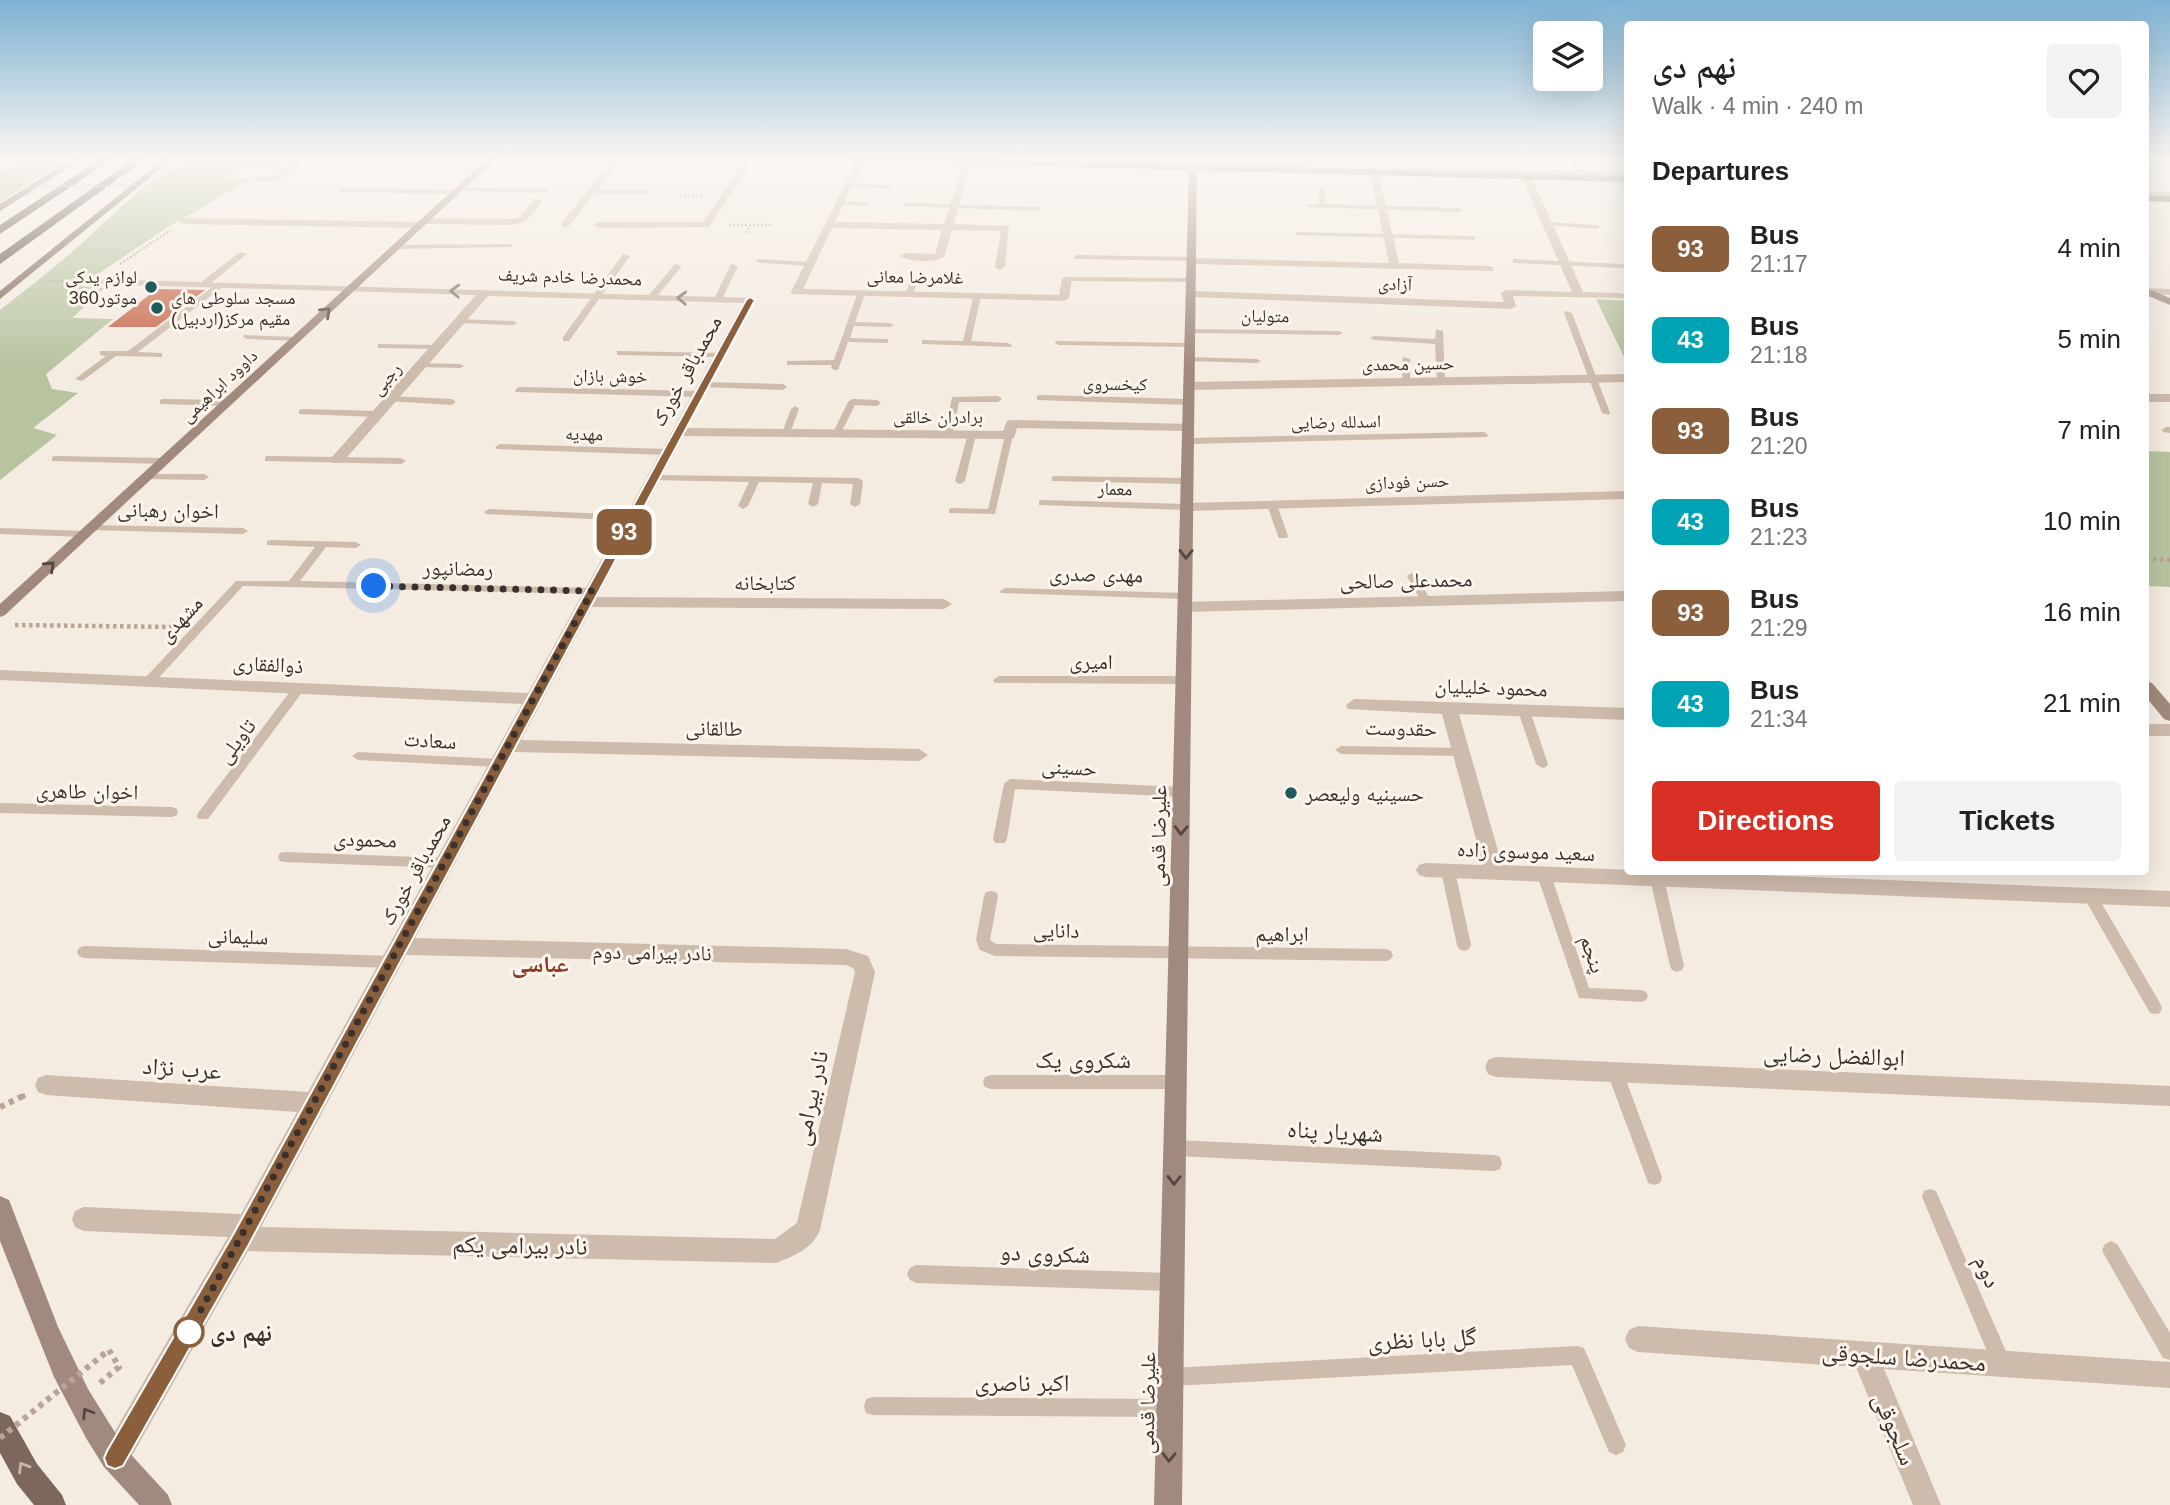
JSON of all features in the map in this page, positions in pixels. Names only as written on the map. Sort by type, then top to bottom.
[{"type":"highway","points":[[0,260],[45,228]]},
{"type":"highway","points":[[0,272],[13,263],[22,245]]},
{"type":"main road","points":[[0,296],[82,228]]},
{"type":"main road","points":[[0,1426],[27,1475],[52,1505]]},
{"type":"street","name":"داوود ابراهیمی","points":[[1,610],[417,228]]},
{"type":"street","points":[[810,264],[828,228]]},
{"type":"street","points":[[905,256],[939,257],[948,228]]},
{"type":"street","points":[[1000,267],[1006,228]]},
{"type":"street","name":"علیرضا قدمی","points":[[1168,1505],[1192,228]]},
{"type":"street","points":[[1386,228],[1395,267]]},
{"type":"street","points":[[1549,228],[1578,295],[1620,296]]},
{"type":"street","name":"غلامرضا معانی","points":[[810,264],[796,292],[861,294],[911,289],[977,296],[1064,298],[1067,279]]},
{"type":"street","points":[[1191,273],[1395,267],[1489,269]]},
{"type":"street","name":"آزادی","points":[[1191,273],[1511,306],[1506,293],[1578,295]]},
{"type":"street","name":"محمدرضا خادم شریف","points":[[95,281],[750,300]]},
{"type":"street","points":[[2149,291],[2170,292]]},
{"type":"street","name":"رجبی","points":[[337,460],[485,292]]},
{"type":"street","points":[[2149,292],[2170,302]]},
{"type":"street","name":"محمدباقر خورک","points":[[115,1458],[315,1103],[750,300]]},
{"type":"street","name":"حسین محمدی","points":[[1189,394],[1406,382],[1624,377]]},
{"type":"street","points":[[2149,398],[2170,398]]},
{"type":"street","name":"برادران خالقی","points":[[679,432],[1009,435],[1011,424],[1188,434]]},
{"type":"street","name":"حسن فودازی","points":[[1187,507],[1624,495]]},
{"type":"street","name":"کتابخانه","points":[[589,596],[944,604]]},
{"type":"street","name":"محمدعلی صالحی","points":[[1185,601],[1426,601],[1624,596]]},
{"type":"street","name":"ذوالفقاری","points":[[0,675],[534,699]]},
{"type":"street","points":[[2149,690],[2168,710]]},
{"type":"street","name":"محمود خلیلیان","points":[[1354,705],[1624,714]]},
{"type":"street","name":"حقدوست","points":[[1449,708],[1495,873]]},
{"type":"street","points":[[2149,730],[2170,730]]},
{"type":"street","name":"طالقانی","points":[[503,755],[919,755]]},
{"type":"street","name":"سعید موسوی زاده","points":[[1426,870],[2170,899]]},
{"type":"street","name":"نادر بیرامی دوم","points":[[395,954],[846,957],[861,962]]},
{"type":"street","name":"نادر بیرامی","points":[[796,1241],[808,1230],[865,972],[861,962]]},
{"type":"street","name":"ابوالفضل رضایی","points":[[1496,1067],[2170,1096]]},
{"type":"street","name":"عرب نژاد","points":[[46,1085],[315,1103]]},
{"type":"street","points":[[0,1208],[50,1340],[79,1400],[115,1458],[158,1505]]},
{"type":"street","name":"نادر بیرامی یکم","points":[[84,1219],[244,1232],[776,1251],[796,1241]]},
{"type":"street","name":"محمدرضا سلجوقی","points":[[1638,1339],[2170,1375]]},
{"type":"street","name":"سلجوقی","points":[[1864,1354],[1927,1505]]},
{"type":"lane","points":[[1297,234],[1473,238]]},
{"type":"lane","points":[[397,247],[510,246]]},
{"type":"lane","points":[[204,284],[243,254]]},
{"type":"lane","points":[[566,339],[626,256]]},
{"type":"lane","points":[[1078,257],[1191,273]]},
{"type":"lane","points":[[760,261],[810,264]]},
{"type":"lane","points":[[1516,261],[1622,265]]},
{"type":"lane","points":[[652,297],[678,266]]},
{"type":"lane","points":[[719,299],[734,266]]},
{"type":"lane","points":[[1067,279],[1191,273]]},
{"type":"lane","points":[[130,354],[221,285]]},
{"type":"lane","points":[[790,363],[836,365],[861,294]]},
{"type":"lane","points":[[965,344],[977,296]]},
{"type":"lane","points":[[1568,313],[1606,413]]},
{"type":"lane","points":[[460,321],[513,323]]},
{"type":"lane","points":[[851,324],[890,324]]},
{"type":"lane","points":[[1439,331],[1441,381]]},
{"type":"lane","name":"متولیان","points":[[1190,345],[1339,333]]},
{"type":"lane","points":[[247,337],[297,339]]},
{"type":"lane","points":[[1374,338],[1440,342]]},
{"type":"lane","points":[[845,341],[885,341]]},
{"type":"lane","points":[[925,342],[1008,345]]},
{"type":"lane","points":[[1059,343],[1190,345],[1257,361]]},
{"type":"lane","points":[[381,346],[438,346]]},
{"type":"lane","points":[[103,353],[159,355]]},
{"type":"lane","points":[[79,379],[116,353]]},
{"type":"lane","points":[[620,353],[720,355]]},
{"type":"lane","points":[[1406,359],[1406,382]]},
{"type":"lane","points":[[421,365],[460,366]]},
{"type":"lane","name":"خوش بازان","points":[[519,390],[783,387]]},
{"type":"lane","name":"کیخسروی","points":[[1040,398],[1189,394]]},
{"type":"lane","points":[[391,399],[452,402]]},
{"type":"lane","points":[[949,434],[955,400],[998,399]]},
{"type":"lane","points":[[163,402],[227,403]]},
{"type":"lane","points":[[837,433],[852,402],[877,403]]},
{"type":"lane","points":[[786,433],[795,409]]},
{"type":"lane","points":[[302,412],[378,414]]},
{"type":"lane","points":[[960,481],[972,434]]},
{"type":"lane","name":"اسدلله رضایی","points":[[1188,434],[1484,435]]},
{"type":"lane","points":[[953,511],[992,512],[1009,435]]},
{"type":"lane","name":"مهدیه","points":[[500,447],[668,452]]},
{"type":"lane","points":[[55,460],[164,461]]},
{"type":"lane","points":[[268,460],[401,461]]},
{"type":"lane","points":[[146,477],[204,477]]},
{"type":"lane","points":[[653,478],[858,481],[855,504]]},
{"type":"lane","points":[[1055,479],[1188,481]]},
{"type":"lane","points":[[743,506],[755,480]]},
{"type":"lane","points":[[813,505],[818,480]]},
{"type":"lane","name":"معمار","points":[[1042,503],[1187,507]]},
{"type":"lane","points":[[1272,505],[1283,536]]},
{"type":"lane","points":[[489,512],[632,518]]},
{"type":"lane","name":"اخوان رهبانی","points":[[0,531],[243,531]]},
{"type":"lane","points":[[271,543],[356,545]]},
{"type":"lane","points":[[292,584],[323,544]]},
{"type":"lane","points":[[1412,576],[1426,601]]},
{"type":"lane","name":"رمضانپور","points":[[240,583],[589,596]]},
{"type":"lane","name":"مشهدی","points":[[149,681],[240,583]]},
{"type":"lane","name":"مهدی صدری","points":[[1005,592],[1185,601]]},
{"type":"lane","name":"امیری","points":[[999,680],[1184,680]]},
{"type":"lane","name":"تاویلی","points":[[203,816],[299,688]]},
{"type":"lane","points":[[1524,710],[1542,764]]},
{"type":"lane","name":"حقدوست","points":[[1341,750],[1461,752]]},
{"type":"lane","name":"سعادت","points":[[358,756],[503,755]]},
{"type":"lane","name":"حسینی","points":[[1000,839],[1010,784],[1182,792]]},
{"type":"lane","name":"اخوان طاهری","points":[[0,808],[172,812]]},
{"type":"lane","name":"محمودی","points":[[285,857],[444,863]]},
{"type":"lane","points":[[1448,871],[1464,945]]},
{"type":"lane","name":"پنجم","points":[[1544,875],[1584,993],[1641,996]]},
{"type":"lane","points":[[1657,879],[1677,966]]},
{"type":"lane","name":"دانایی","points":[[991,896],[983,940],[985,946],[995,950],[1178,953]]},
{"type":"lane","points":[[2090,896],[2155,1008]]},
{"type":"lane","name":"سلیمانی","points":[[84,952],[395,954]]},
{"type":"lane","name":"ابراهیم","points":[[1178,953],[1386,955]]},
{"type":"lane","points":[[1615,1072],[1654,1177]]},
{"type":"lane","name":"شکروی یک","points":[[991,1082],[1176,1082]]},
{"type":"lane","name":"شهریار پناه","points":[[1175,1148],[1493,1163]]},
{"type":"lane","name":"دوم","points":[[1930,1198],[2002,1363]]},
{"type":"lane","points":[[2111,1250],[2170,1351]]},
{"type":"lane","name":"شکروی دو","points":[[916,1274],[1172,1282]]},
{"type":"lane","name":"گل بابا نظری","points":[[1171,1377],[1577,1355],[1616,1445]]},
{"type":"lane","name":"اکبر ناصری","points":[[873,1406],[1170,1408]]},
{"type":"path","points":[[45,281],[95,281],[173,228]]},
{"type":"path","points":[[746,233],[749,228]]},
{"type":"path","points":[[2149,559],[2170,560]]},
{"type":"path","points":[[13,625],[200,627]]},
{"type":"path","points":[[0,1437],[110,1350],[119,1367]]},
{"type":"green space","points":[[98,228],[166,228],[80,286],[105,288],[72,318],[113,319],[46,374],[52,389],[78,393],[33,428],[57,435],[0,480],[0,310]]},
{"type":"green space","points":[[1596,299],[1624,301],[1624,357]]},
{"type":"green space","points":[[2149,451],[2170,452],[2170,587],[2149,586]]},
{"type":"building","name":"مسجد سلوطی های مقیم مرکز(اردبیل)","points":[[157,289],[205,290],[156,327],[108,327]]},
{"type":"bus line","name":"93","points":[[115,1458],[208,1300],[750,300]]},
{"type":"place","name":"لوازم یدکی موتور360","points":[[151,287]]},
{"type":"place","name":"مسجد سلوطی های مقیم مرکز(اردبیل)","points":[[157,308]]},
{"type":"place","name":"حسینیه ولیعصر","points":[[1291,793]]},
{"type":"place","name":"نهم دی","points":[[189,1332]]},
{"type":"district","name":"عباسی","points":[[540,964]]},
{"type":"route","points":[[189,1332],[592,591],[374,586]]}]
